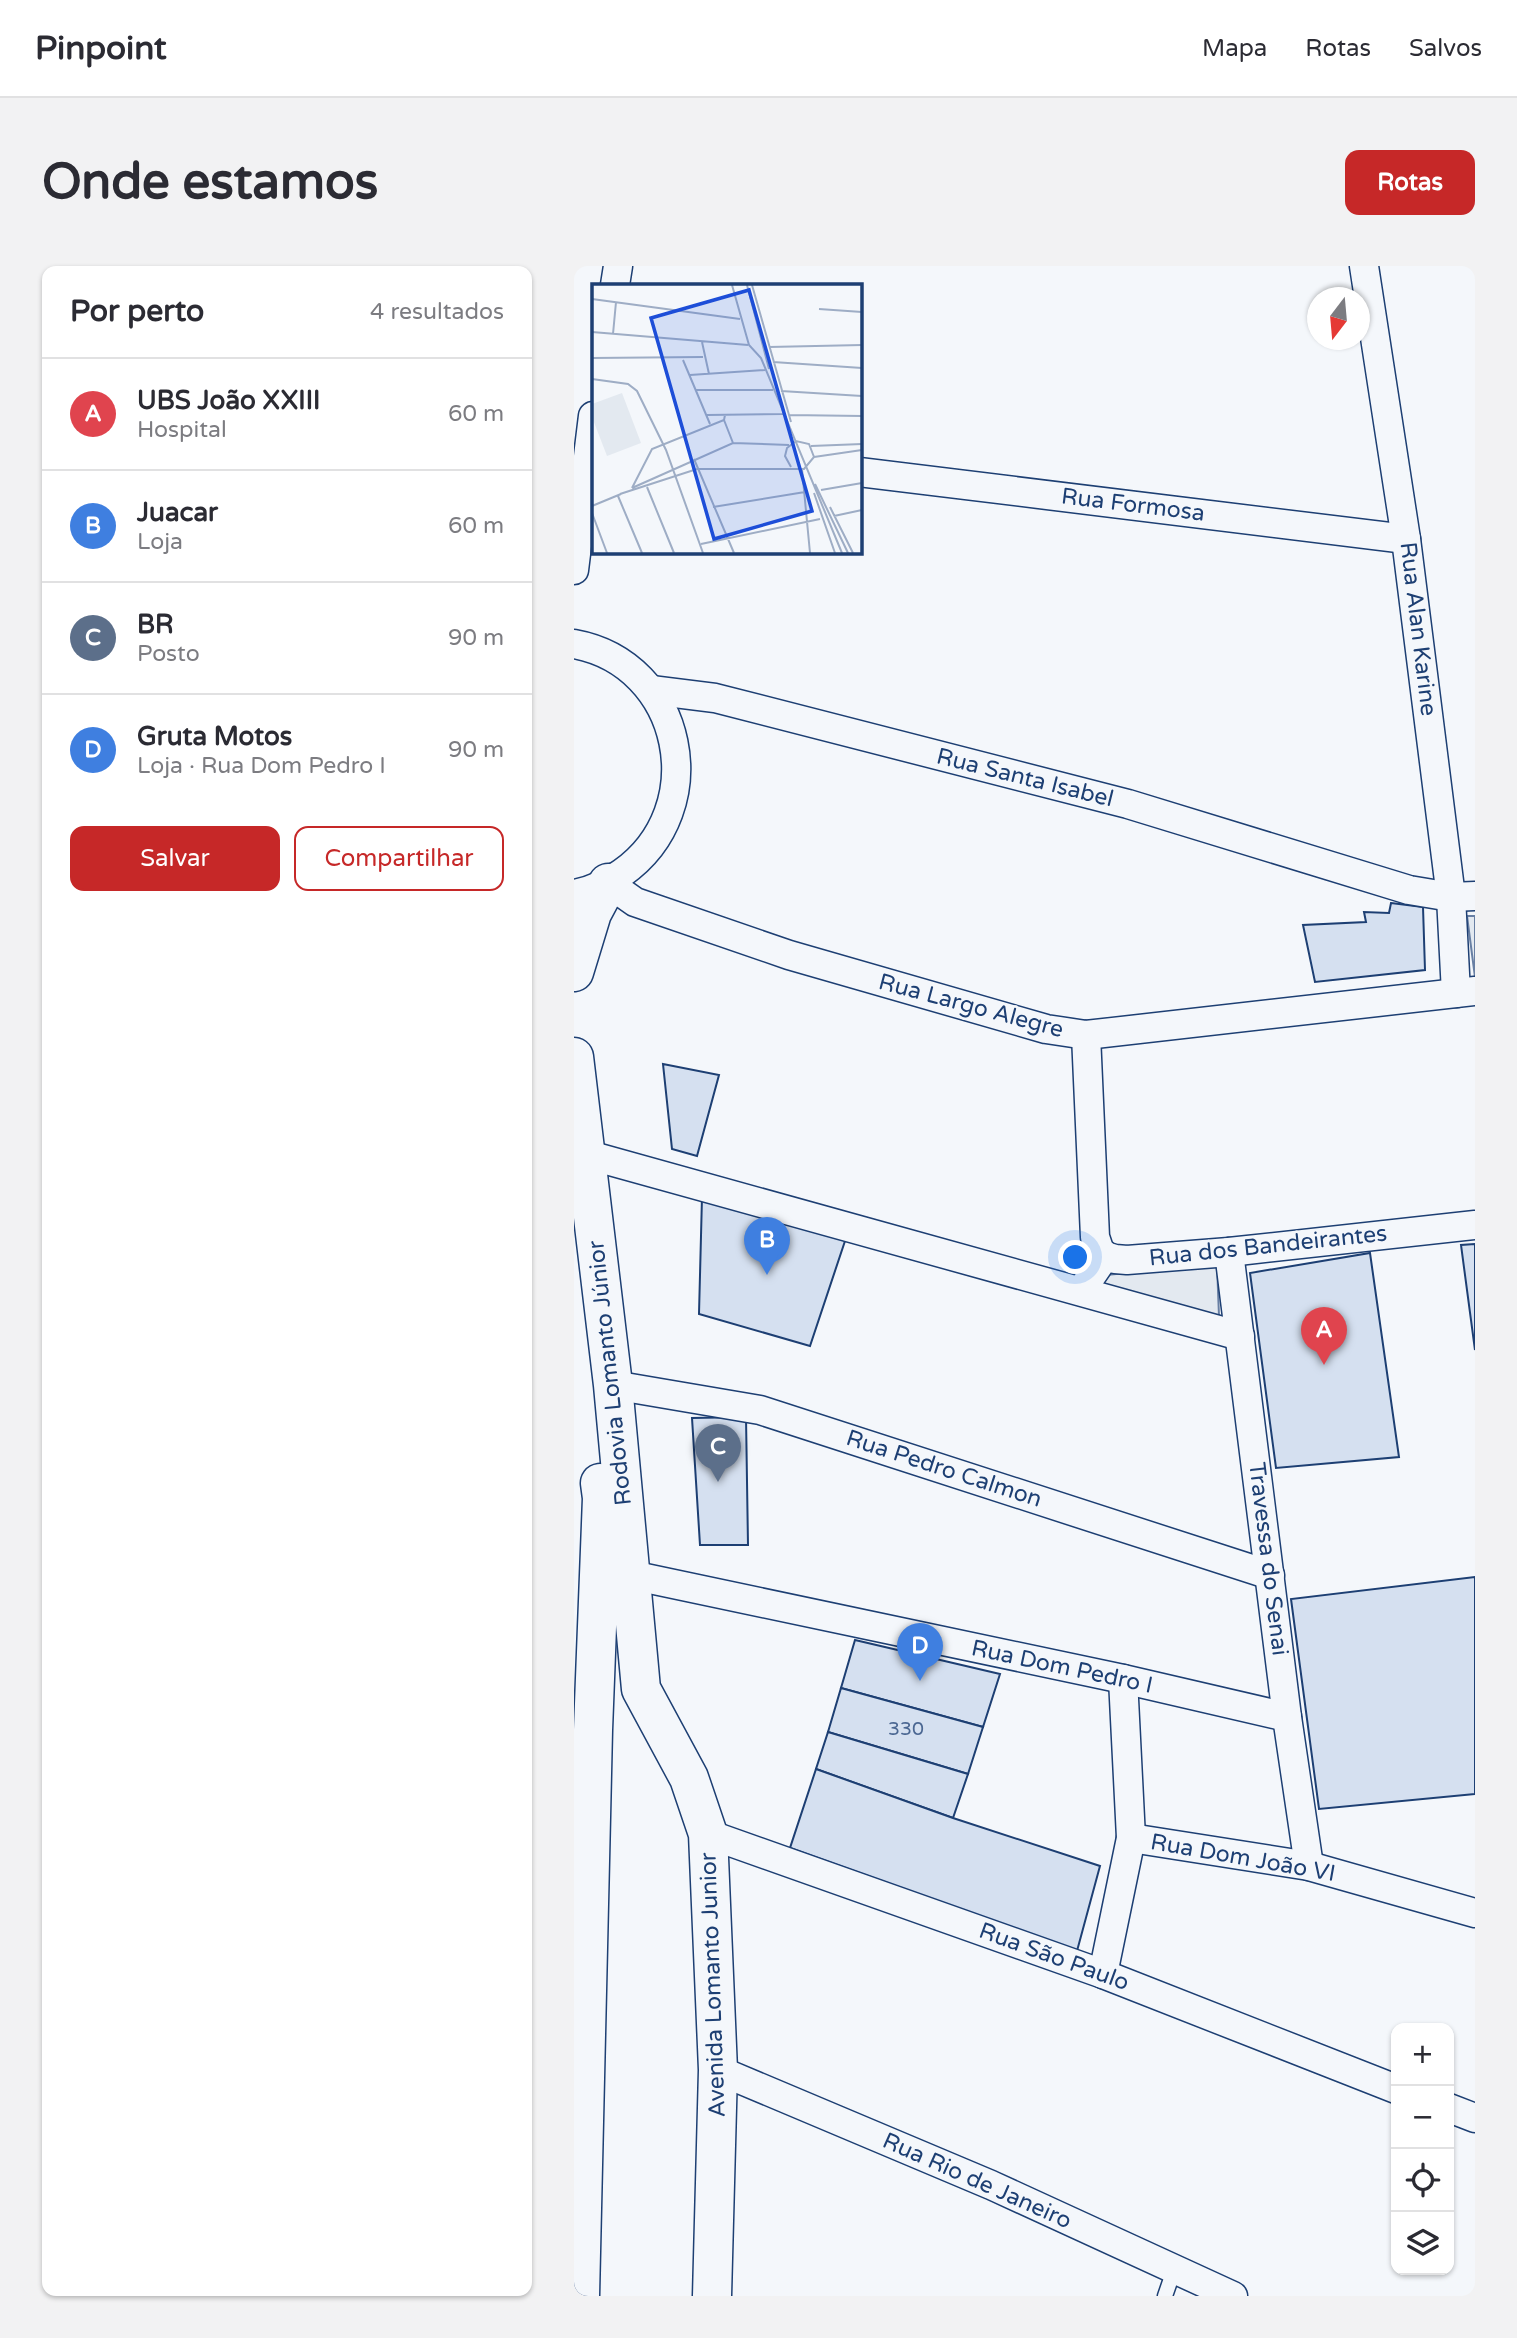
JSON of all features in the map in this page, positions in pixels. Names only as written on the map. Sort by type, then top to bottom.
[{"type":"highway","points":[[574,972],[592,914],[591,888]]},
{"type":"highway","name":"Rodovia Lomanto Júnior","points":[[574,1057],[613,1385],[641,1689]]},
{"type":"highway","name":"Rodovia Lomanto Júnior","points":[[574,1194],[602,1498],[593,1717],[580,2296]]},
{"type":"highway","name":"Avenida Lomanto Junior","points":[[641,1689],[690,1778],[708,1834],[718,2070],[712,2296]]},
{"type":"street","points":[[615,284],[618,266]]},
{"type":"street","name":"Rua Alan Karine","points":[[1364,266],[1463,897],[1466,992]]},
{"type":"street","points":[[574,569],[592,431]]},
{"type":"street","name":"Rua Formosa","points":[[861,472],[1406,539]]},
{"type":"street","points":[[574,644],[605,654],[630,669],[651,691],[669,723],[677,760],[675,797],[661,832],[638,862],[591,888]]},
{"type":"street","name":"Rua Santa Isabel","points":[[651,691],[715,698],[1101,797],[1409,890],[1463,897]]},
{"type":"street","name":"Rua Largo Alegre","points":[[591,888],[789,955],[1046,1029],[1086,1035],[1466,992]]},
{"type":"street","points":[[1081,1291],[1105,1255],[1099,1249],[1095,1237],[1086,1035]]},
{"type":"street","points":[[585,1154],[1240,1336]]},
{"type":"street","name":"Rua dos Bandeirantes","points":[[1105,1255],[1128,1260],[1228,1252],[1475,1225]]},
{"type":"street","name":"Travessa do Senai","points":[[1228,1252],[1287,1717],[1309,1866]]},
{"type":"street","name":"Rua Pedro Calmon","points":[[613,1385],[760,1410],[1270,1574]]},
{"type":"street","name":"Rua Dom Pedro I","points":[[631,1575],[1124,1679],[1287,1717]]},
{"type":"street","points":[[1103,1974],[1131,1838],[1124,1679]]},
{"type":"street","name":"Rua São Paulo","points":[[708,1834],[1103,1974],[1391,2087]]},
{"type":"street","name":"Rua Dom João VI","points":[[1131,1838],[1309,1866],[1475,1913]]},
{"type":"street","name":"Rua Rio de Janeiro","points":[[718,2070],[991,2186],[1233,2296]]},
{"type":"street","points":[[1454,2110],[1475,2118]]},
{"type":"lane","points":[[1165,2296],[1174,2270]]},
{"type":"shaded area","points":[[1467,916],[1475,916],[1475,977]]},
{"type":"shaded area","points":[[1217,1264],[1219,1316],[1103,1285],[1106,1275]]},
{"type":"building","points":[[1391,903],[1423,907],[1425,970],[1315,982],[1303,925],[1366,922],[1364,912],[1389,913]]},
{"type":"building","points":[[663,1064],[719,1075],[697,1156],[672,1149]]},
{"type":"building","points":[[702,1197],[847,1235],[810,1346],[699,1314]]},
{"type":"building","points":[[1475,1244],[1475,1350],[1461,1245]]},
{"type":"building","points":[[1370,1253],[1399,1457],[1276,1468],[1250,1273]]},
{"type":"building","points":[[746,1417],[748,1545],[700,1545],[692,1418]]},
{"type":"building","points":[[1475,1577],[1475,1794],[1319,1809],[1291,1599]]},
{"type":"building","points":[[855,1640],[1000,1674],[983,1727],[841,1688]]},
{"type":"building","points":[[841,1688],[983,1727],[968,1774],[828,1732]]},
{"type":"building","points":[[828,1732],[968,1774],[953,1818],[816,1769]]},
{"type":"building","points":[[816,1769],[1100,1866],[1077,1951],[790,1848]]},
{"type":"place","name":"Juacar","points":[[767,1275]]},
{"type":"place","name":"UBS João XXIII","points":[[1324,1365]]},
{"type":"place","name":"BR","points":[[718,1482]]},
{"type":"place","name":"Gruta Motos","points":[[920,1681]]}]
